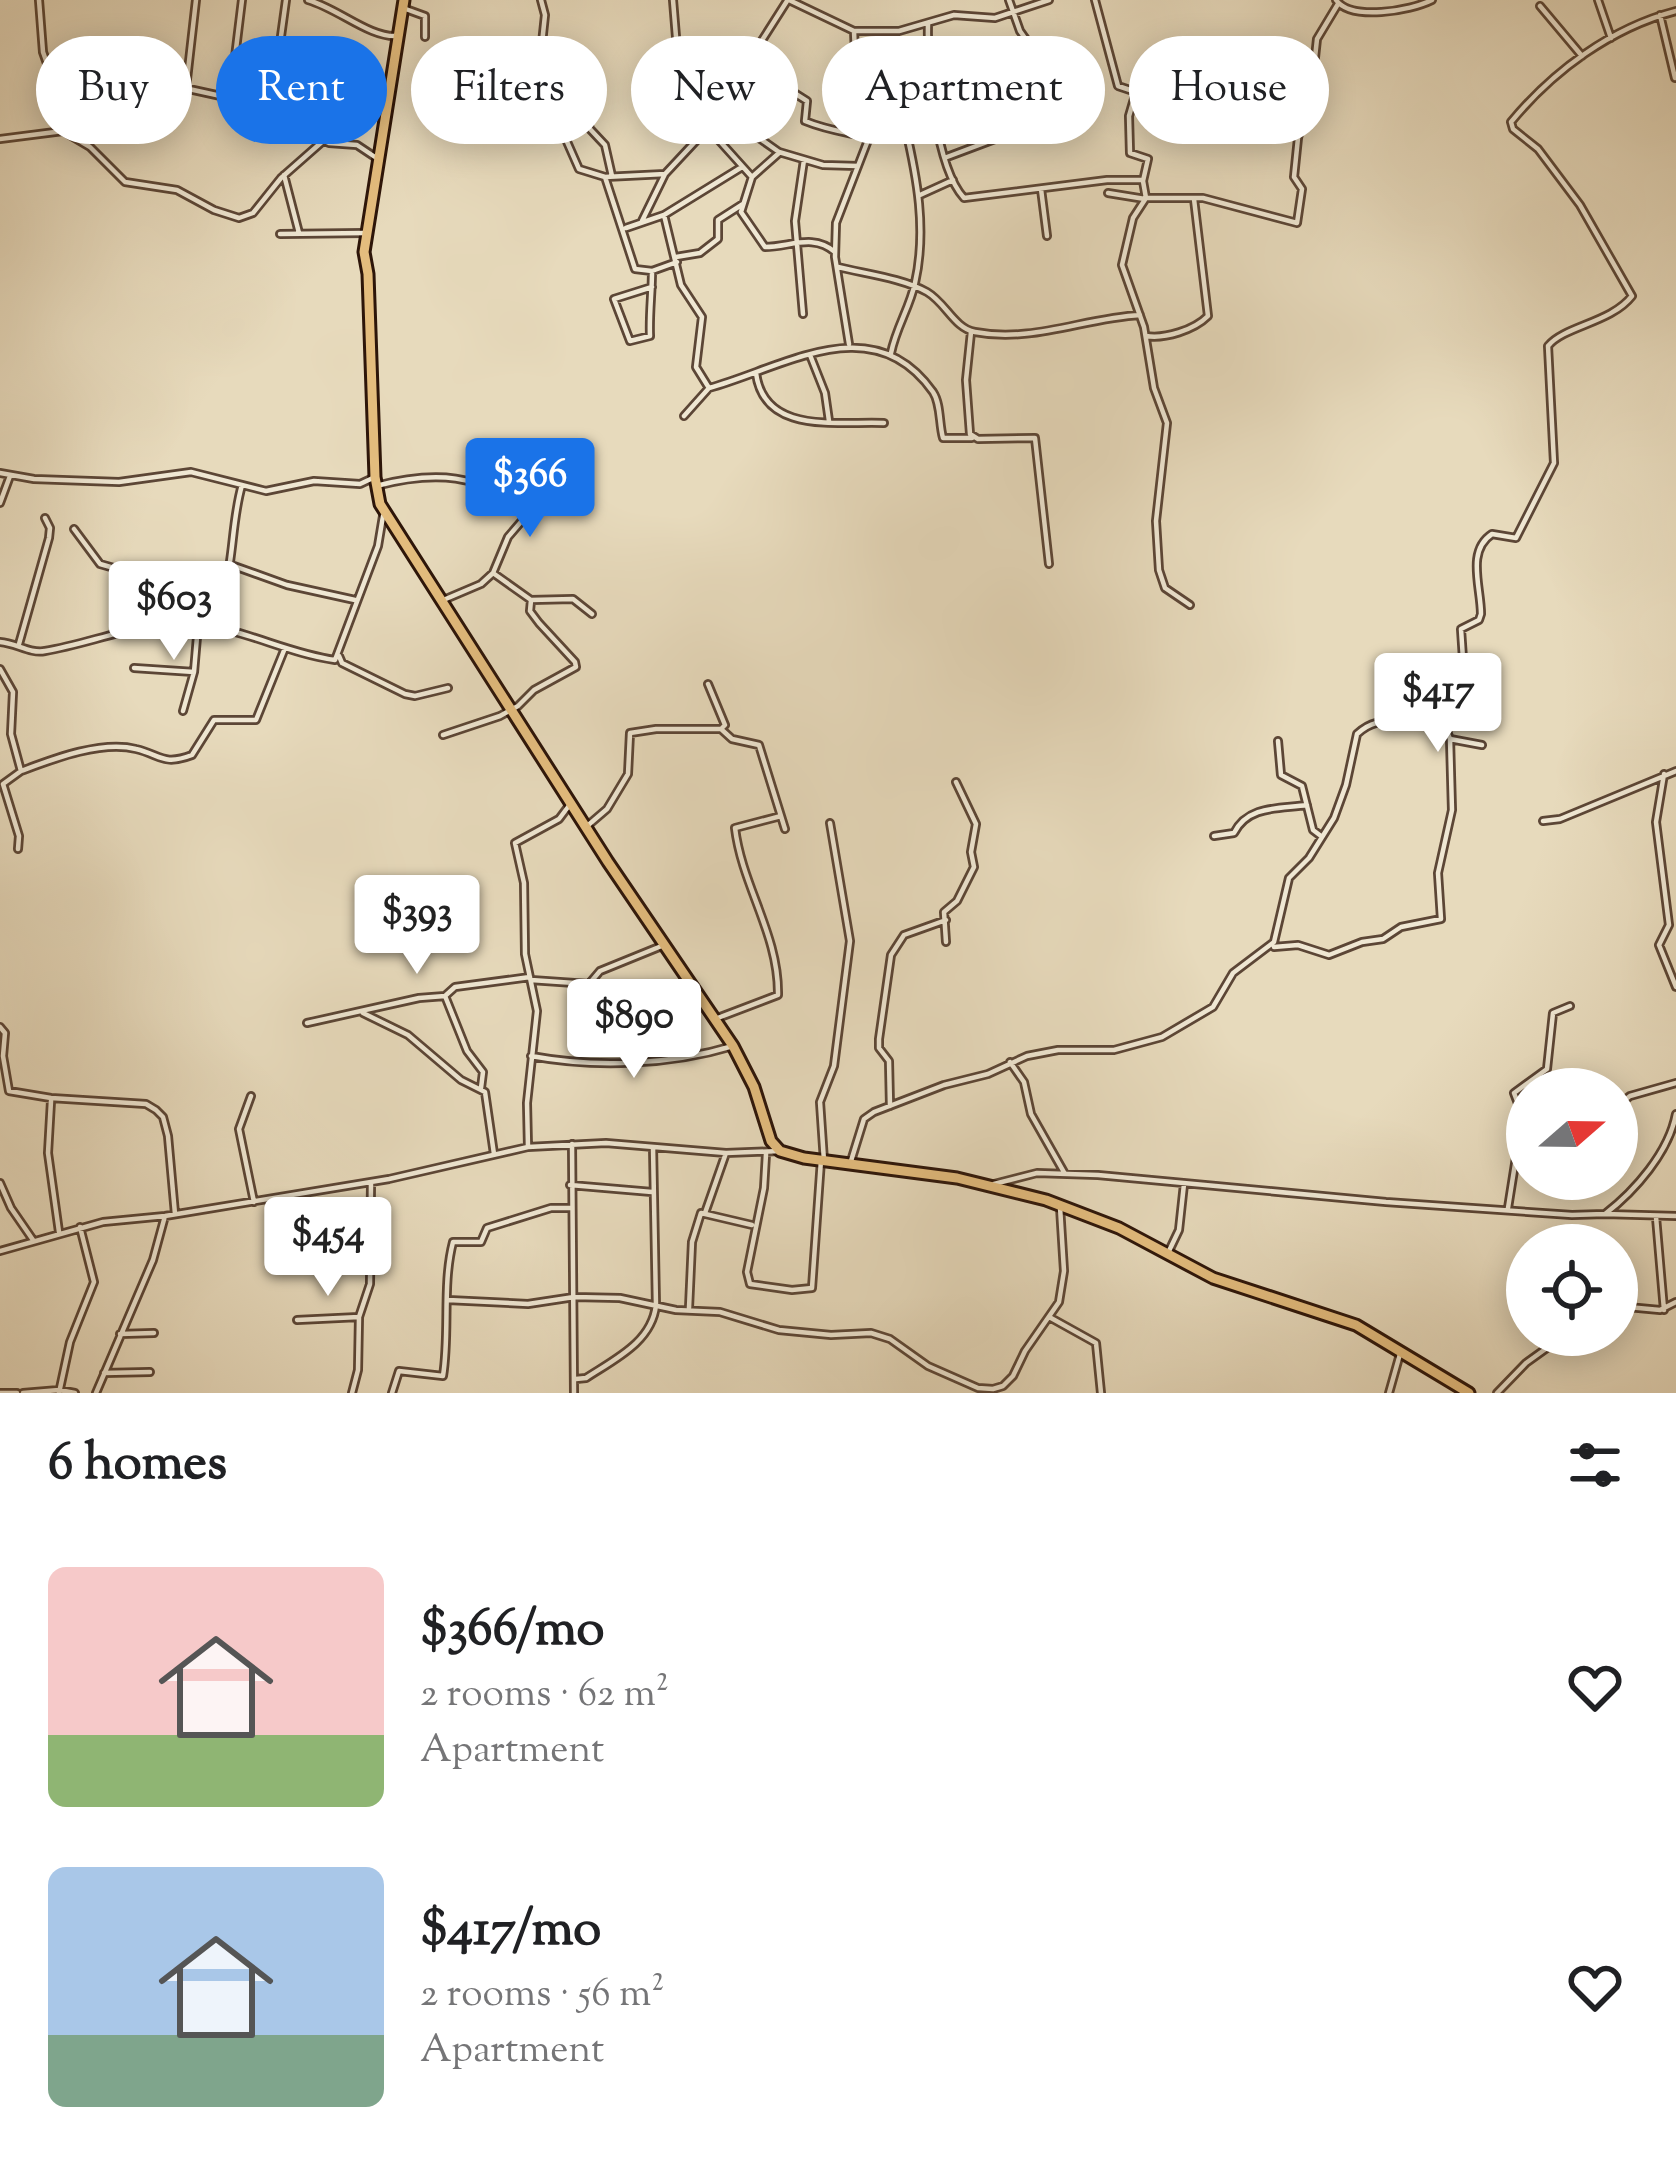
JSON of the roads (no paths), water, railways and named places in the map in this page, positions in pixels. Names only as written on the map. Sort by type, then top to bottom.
[{"type":"main road","points":[[403,4],[365,233],[375,481],[384,515],[733,1046],[754,1087],[771,1141],[780,1151],[823,1161],[988,1185],[1060,1205],[1119,1228],[1214,1278],[1342,1319],[1469,1393]]},
{"type":"street","points":[[39,0],[42,36]]},
{"type":"street","points":[[192,36],[196,0]]},
{"type":"street","points":[[238,36],[242,0]]},
{"type":"street","points":[[281,36],[286,0]]},
{"type":"street","points":[[308,0],[341,11],[378,34],[395,37],[400,31]]},
{"type":"street","points":[[542,0],[543,36]]},
{"type":"street","points":[[674,0],[676,36]]},
{"type":"street","points":[[765,36],[788,0],[854,31],[899,31],[949,16],[985,20],[1049,0]]},
{"type":"street","points":[[947,157],[1027,127],[1033,83],[1054,78],[1059,71],[1058,65],[1043,64],[1030,49],[1010,0]]},
{"type":"street","points":[[1095,0],[1118,86],[1136,92],[1129,116],[1129,150],[1147,157],[1146,199],[1133,218],[1122,265],[1146,336],[1154,388],[1167,423],[1156,520],[1159,570],[1165,588],[1190,604]]},
{"type":"street","points":[[1108,193],[1146,199],[1194,197],[1297,223],[1302,185],[1294,177],[1301,122],[1318,35],[1337,2],[1353,13],[1412,10],[1431,0]]},
{"type":"street","points":[[1598,0],[1611,38]]},
{"type":"street","points":[[403,4],[425,16],[425,36]]},
{"type":"street","points":[[1540,6],[1582,56]]},
{"type":"street","points":[[1270,948],[1287,882],[1309,858],[1332,820],[1346,785],[1357,734],[1374,723],[1411,722],[1439,711],[1463,659],[1461,629],[1480,617],[1475,569],[1483,541],[1492,534],[1516,538],[1550,475],[1555,452],[1548,346],[1618,310],[1632,296],[1580,205],[1538,149],[1511,126],[1536,94],[1582,56],[1611,38],[1676,11]]},
{"type":"street","points":[[1660,15],[1675,78]]},
{"type":"street","points":[[928,24],[929,36]]},
{"type":"street","points":[[854,31],[854,36]]},
{"type":"street","points":[[798,95],[806,100],[807,123],[822,126]]},
{"type":"street","points":[[0,139],[63,130],[90,147],[125,182],[177,190],[239,218],[254,213],[284,175],[319,144]]},
{"type":"street","points":[[350,144],[378,159]]},
{"type":"street","points":[[568,144],[579,169],[609,177],[665,174]]},
{"type":"street","points":[[603,144],[635,268],[652,271],[707,249],[718,239],[718,220],[743,204]]},
{"type":"street","points":[[642,222],[665,174],[693,144]]},
{"type":"street","points":[[721,144],[752,177]]},
{"type":"street","points":[[766,144],[804,160],[860,166]]},
{"type":"street","points":[[849,344],[836,266],[838,211],[866,144]]},
{"type":"street","points":[[890,354],[915,286],[920,195],[909,144]]},
{"type":"street","points":[[944,144],[953,180],[960,194],[970,199],[1107,180],[1143,181]]},
{"type":"street","points":[[779,152],[752,177],[741,214],[765,247],[797,241],[823,243],[835,252]]},
{"type":"street","points":[[803,314],[795,209],[804,160]]},
{"type":"street","points":[[623,229],[664,215],[742,167]]},
{"type":"street","points":[[284,175],[299,233]]},
{"type":"street","points":[[920,195],[953,180]]},
{"type":"street","points":[[1041,189],[1047,236]]},
{"type":"street","points":[[1146,336],[1163,337],[1208,316],[1194,197]]},
{"type":"street","points":[[664,215],[681,285],[702,316],[696,367],[709,388]]},
{"type":"street","points":[[280,234],[365,233]]},
{"type":"street","points":[[836,266],[915,286],[940,301],[971,332],[1020,336],[1140,315]]},
{"type":"street","points":[[652,271],[652,287],[650,336],[630,341],[614,299],[652,287]]},
{"type":"street","points":[[971,332],[966,380],[972,438]]},
{"type":"street","points":[[684,416],[709,388],[810,355],[849,344],[890,354],[935,395],[943,438],[1035,437],[1049,563]]},
{"type":"street","points":[[810,355],[825,393],[829,421]]},
{"type":"street","points":[[756,373],[761,395],[785,418],[884,423]]},
{"type":"street","points":[[0,473],[119,482],[211,473],[266,490],[314,481],[360,484],[470,478],[499,490],[529,511]]},
{"type":"street","points":[[0,503],[10,476]]},
{"type":"street","points":[[208,626],[232,565],[229,546],[242,485]]},
{"type":"street","points":[[440,601],[482,584],[494,573],[501,549],[544,495]]},
{"type":"street","points":[[384,515],[378,546],[355,600],[339,656],[343,664],[405,694],[448,688]]},
{"type":"street","points":[[19,644],[49,538],[45,518]]},
{"type":"street","points":[[74,529],[100,564],[121,570],[152,629]]},
{"type":"street","points":[[232,565],[287,585],[355,600]]},
{"type":"street","points":[[494,573],[531,600],[577,600],[592,614]]},
{"type":"street","points":[[442,735],[511,709],[577,666],[533,615],[531,600]]},
{"type":"street","points":[[0,642],[44,652],[109,633],[198,625],[238,630],[332,660],[339,656]]},
{"type":"street","points":[[183,711],[194,672],[198,625]]},
{"type":"street","points":[[18,849],[20,836],[3,784],[62,754],[137,749],[160,760],[192,755],[214,720],[256,720],[285,648]]},
{"type":"street","points":[[134,668],[194,672]]},
{"type":"street","points":[[0,669],[13,692],[10,734],[21,771]]},
{"type":"street","points":[[708,684],[725,722],[721,729]]},
{"type":"street","points":[[850,1164],[864,1119],[944,1085],[976,1079],[1010,1062],[1049,1051],[1114,1050],[1162,1037],[1213,1006],[1232,974],[1270,948],[1298,945],[1329,955],[1383,939],[1401,927],[1441,919],[1438,872],[1452,810],[1450,739],[1439,711]]},
{"type":"street","points":[[586,827],[607,808],[628,774],[630,733],[721,729],[732,739],[759,745],[785,829]]},
{"type":"street","points":[[1450,739],[1482,746]]},
{"type":"street","points":[[1279,741],[1281,775],[1302,786],[1312,830],[1321,836]]},
{"type":"street","points":[[1543,821],[1560,819],[1676,771]]},
{"type":"street","points":[[1664,774],[1656,823],[1669,926],[1659,945],[1676,987]]},
{"type":"street","points":[[946,942],[947,906],[957,901],[974,867],[971,852],[976,824],[956,782]]},
{"type":"street","points":[[528,1147],[537,1012],[525,954],[524,883],[514,843],[559,819],[571,803]]},
{"type":"street","points":[[1214,836],[1234,833],[1252,813],[1307,805]]},
{"type":"street","points":[[715,1019],[778,995],[772,944],[735,828],[781,816]]},
{"type":"street","points":[[766,1154],[747,1271],[750,1284],[812,1288],[823,1161],[820,1102],[834,1066],[850,940],[830,823]]},
{"type":"street","points":[[890,1106],[889,1061],[879,1039],[891,955],[904,934],[946,920]]},
{"type":"street","points":[[307,1023],[445,996],[455,988],[531,978],[584,985],[599,971],[664,945]]},
{"type":"street","points":[[445,996],[467,1051],[484,1076],[481,1088],[494,1154]]},
{"type":"street","points":[[1546,1068],[1553,1011],[1570,1006]]},
{"type":"street","points":[[360,1012],[408,1035],[461,1080],[481,1088]]},
{"type":"street","points":[[0,1028],[5,1033],[7,1089],[13,1094],[146,1104],[161,1114],[168,1136],[175,1214]]},
{"type":"street","points":[[531,1056],[565,1061],[680,1060],[733,1046]]},
{"type":"street","points":[[1010,1062],[1024,1082],[1031,1114],[1066,1176]]},
{"type":"street","points":[[1638,1094],[1676,1083]]},
{"type":"street","points":[[250,1096],[239,1129],[254,1202]]},
{"type":"street","points":[[51,1099],[48,1154],[59,1232]]},
{"type":"street","points":[[1605,1214],[1652,1165],[1676,1114]]},
{"type":"street","points":[[0,1250],[80,1227],[371,1182],[528,1147],[572,1144],[726,1153],[780,1151]]},
{"type":"street","points":[[572,1144],[574,1393]]},
{"type":"street","points":[[576,1379],[586,1378],[638,1342],[652,1325],[656,1305],[653,1147]]},
{"type":"street","points":[[689,1308],[692,1242],[726,1153]]},
{"type":"street","points":[[988,1185],[1036,1173],[1572,1215],[1676,1216]]},
{"type":"street","points":[[352,1393],[358,1370],[359,1316],[370,1284],[371,1182]]},
{"type":"street","points":[[0,1183],[33,1240]]},
{"type":"street","points":[[1166,1256],[1179,1230],[1184,1184]]},
{"type":"street","points":[[570,1185],[652,1192]]},
{"type":"street","points":[[1508,1208],[1509,1200]]},
{"type":"street","points":[[448,1300],[528,1304],[574,1297],[620,1298],[720,1312],[779,1330],[882,1335],[920,1362],[985,1389],[999,1388],[1008,1382],[1024,1351],[1051,1318],[1063,1288],[1060,1205]]},
{"type":"street","points":[[392,1393],[399,1371],[443,1376],[448,1268],[454,1241],[481,1242],[487,1228],[551,1208],[572,1208]]},
{"type":"street","points":[[705,1213],[754,1225]]},
{"type":"street","points":[[96,1393],[153,1260],[165,1216]]},
{"type":"street","points":[[1656,1217],[1664,1310]]},
{"type":"street","points":[[59,1391],[70,1342],[94,1282],[80,1227]]},
{"type":"street","points":[[1638,1308],[1664,1310],[1676,1302]]},
{"type":"street","points":[[297,1320],[359,1316]]},
{"type":"street","points":[[1051,1318],[1096,1343],[1101,1393]]},
{"type":"street","points":[[120,1334],[154,1333]]},
{"type":"street","points":[[1389,1393],[1400,1354]]},
{"type":"street","points":[[1497,1393],[1536,1356]]},
{"type":"street","points":[[104,1373],[151,1372]]},
{"type":"street","points":[[0,1393],[75,1393]]}]
